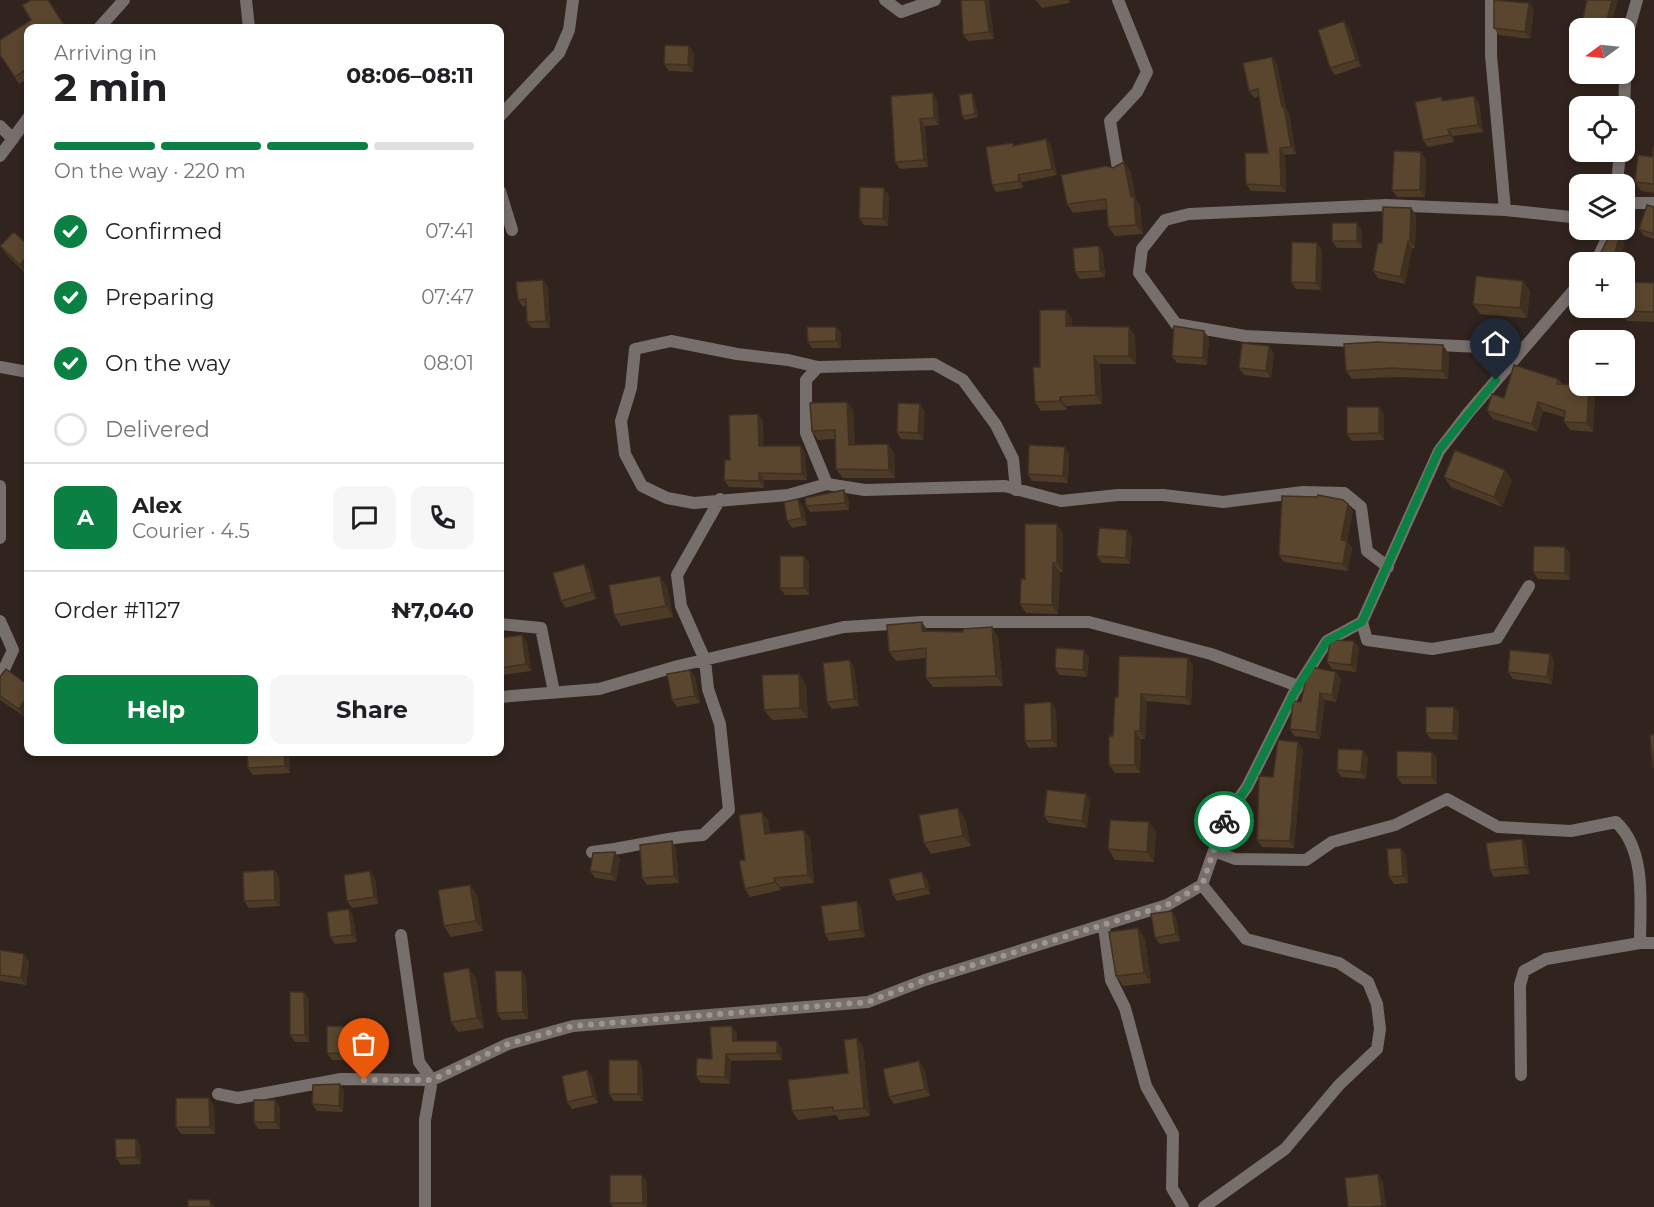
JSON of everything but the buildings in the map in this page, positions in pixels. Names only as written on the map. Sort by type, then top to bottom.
[{"type":"street","points":[[103,24],[124,0]]},
{"type":"street","points":[[246,0],[249,24]]},
{"type":"street","points":[[504,112],[559,53],[569,30],[573,0]]},
{"type":"street","points":[[885,0],[901,12],[935,0]]},
{"type":"street","points":[[1118,0],[1147,72],[1137,92],[1110,122],[1118,169]]},
{"type":"street","points":[[1491,0],[1491,55],[1505,210]]},
{"type":"street","points":[[1625,96],[1626,39],[1637,0]]},
{"type":"street","points":[[0,156],[24,124]]},
{"type":"street","points":[[0,126],[13,139]]},
{"type":"street","points":[[1635,202],[1654,203]]},
{"type":"street","points":[[504,204],[512,230]]},
{"type":"street","points":[[1523,349],[1245,336],[1176,324],[1138,273],[1142,249],[1165,220],[1189,214],[1386,205],[1505,210],[1569,217]]},
{"type":"street","points":[[218,1094],[238,1098],[341,1079],[432,1080],[508,1044],[573,1026],[868,1002],[925,980],[1104,927],[1167,905],[1202,885],[1226,816],[1247,787],[1298,686],[1327,641],[1362,622],[1439,450],[1569,296]]},
{"type":"street","points":[[1016,490],[1013,459],[996,425],[963,380],[934,363],[818,368],[788,360],[737,354],[671,341],[635,349],[631,388],[621,421],[625,454],[642,486],[667,498],[694,502],[788,495],[827,484],[865,490],[1005,486],[1016,490],[1061,501],[1118,495],[1163,495],[1223,502],[1303,492],[1344,493],[1361,507],[1367,551],[1388,567]]},
{"type":"street","points":[[0,367],[24,371]]},
{"type":"street","points":[[818,368],[806,380],[806,433],[827,484]]},
{"type":"street","points":[[0,486],[0,538]]},
{"type":"street","points":[[592,852],[638,846],[669,837],[704,835],[729,810],[720,724],[708,689],[705,660],[681,606],[677,575],[720,499]]},
{"type":"street","points":[[1362,622],[1367,640],[1432,649],[1497,638],[1529,586]]},
{"type":"street","points":[[0,621],[13,650],[0,678]]},
{"type":"street","points":[[504,697],[599,689],[705,660],[844,627],[921,622],[1089,622],[1211,654],[1298,686]]},
{"type":"street","points":[[504,624],[541,628],[554,692]]},
{"type":"street","points":[[1214,851],[1235,859],[1306,860],[1332,842],[1395,825],[1447,799],[1498,827],[1571,831],[1616,822],[1627,832],[1640,878],[1640,943]]},
{"type":"street","points":[[1202,885],[1246,939],[1339,963],[1368,982],[1377,1004],[1380,1029],[1377,1049],[1339,1085],[1285,1149],[1204,1207]]},
{"type":"street","points":[[1104,927],[1111,980],[1125,1008],[1146,1086],[1173,1134],[1172,1188],[1183,1207]]},
{"type":"street","points":[[401,935],[419,1062],[432,1080],[425,1120],[425,1207]]},
{"type":"street","points":[[1521,1075],[1520,985],[1524,971],[1546,959],[1640,943],[1654,943]]},
{"type":"way so far","points":[[364,1080],[432,1080],[508,1044],[573,1026],[868,1002],[925,980],[1104,927],[1167,905],[1202,885],[1224,821]]},
{"type":"route","points":[[1224,821],[1247,787],[1294,693],[1327,641],[1362,622],[1439,450],[1496,380]]}]
